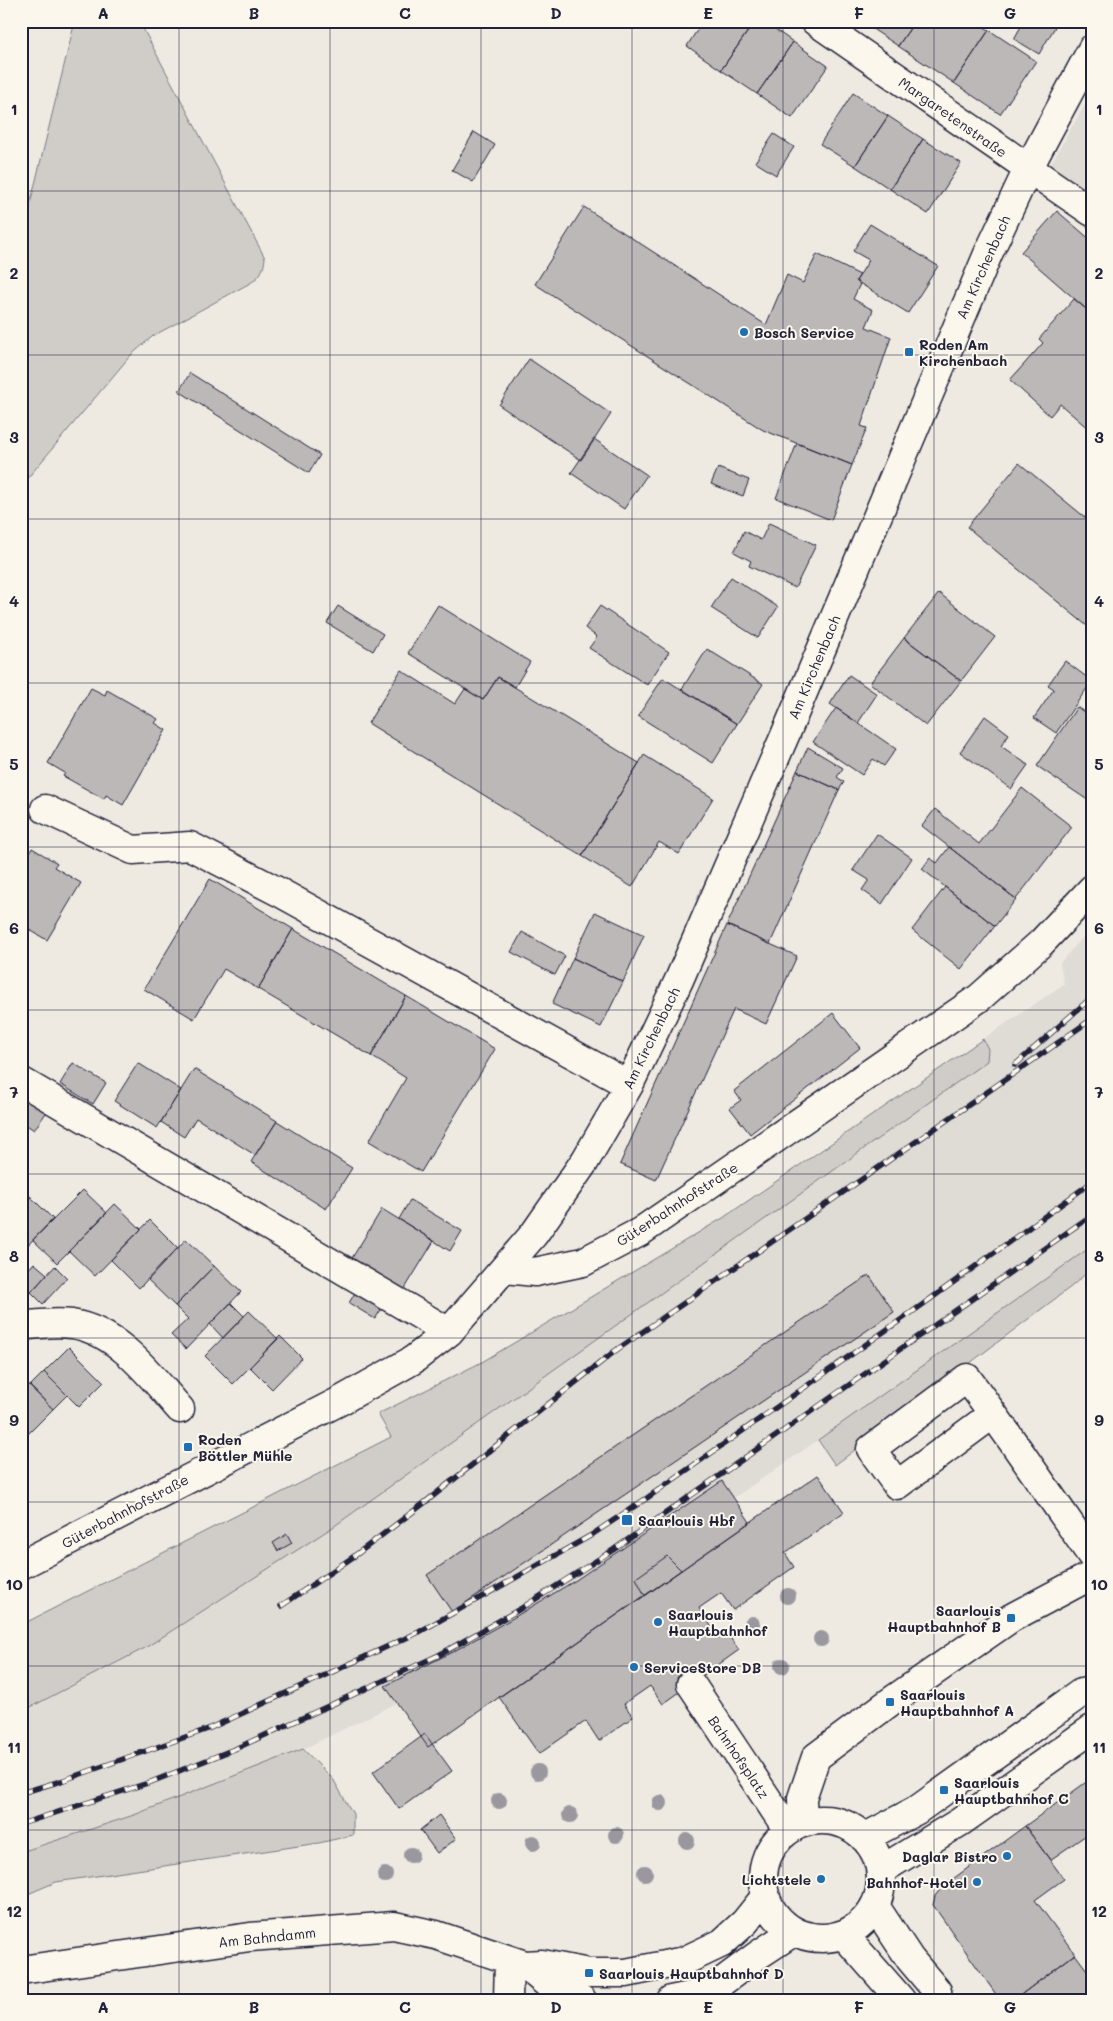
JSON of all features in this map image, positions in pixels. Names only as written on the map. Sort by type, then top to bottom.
[{"type":"street","name":"Margaretenstraße","points":[[814,21],[1092,212]]},
{"type":"street","name":"Am Kirchenbach","points":[[505,1269],[534,1234],[585,1161],[629,1086],[679,980],[782,742],[988,254],[1028,169],[1092,48]]},
{"type":"street","points":[[44,809],[133,850],[190,846],[280,892],[629,1086]]},
{"type":"street","name":"Güterbahnhofstraße","points":[[21,1565],[340,1401],[412,1360],[449,1332],[505,1269],[535,1272],[583,1262],[640,1232],[979,998],[1041,943],[1092,889]]},
{"type":"street","points":[[21,1081],[449,1332]]},
{"type":"street","points":[[21,1326],[71,1324],[98,1334],[113,1342],[144,1367],[180,1409]]},
{"type":"street","points":[[993,1414],[1092,1556]]},
{"type":"street","points":[[795,1826],[816,1757],[890,1702],[1011,1618],[1092,1575]]},
{"type":"street","name":"Bahnhofsplatz","points":[[691,1684],[795,1826]]},
{"type":"street","points":[[864,1838],[916,1810],[1081,1693],[1092,1691]]},
{"type":"street","points":[[881,1870],[960,1822],[1092,1729]]},
{"type":"street","points":[[819,1820],[836,1821],[851,1827],[864,1838],[875,1853],[881,1870],[879,1895],[875,1906],[866,1918],[856,1928],[844,1935],[818,1939],[793,1932],[781,1923],[772,1912],[765,1898],[762,1879],[765,1860],[774,1843],[795,1826],[819,1820]]},
{"type":"street","points":[[517,1962],[589,1972],[626,1973],[684,1961],[722,1943],[745,1922],[765,1898]]},
{"type":"street","points":[[875,1906],[910,1959],[937,1991],[938,2000]]},
{"type":"street","name":"Am Bahndamm","points":[[21,1970],[250,1937],[394,1926],[436,1935],[517,1962]]},
{"type":"street","points":[[671,2000],[695,1995],[715,1987],[793,1932]]},
{"type":"street","points":[[844,1935],[901,2000]]},
{"type":"street","points":[[508,2000],[517,1962]]},
{"type":"street","points":[[517,1962],[554,1990],[582,2000]]},
{"type":"shaded area","points":[[75,21],[139,21],[265,258],[262,272],[252,282],[153,336],[130,356],[21,486],[21,241]]},
{"type":"shaded area","points":[[1092,92],[1092,198],[1048,169]]},
{"type":"shaded area","points":[[1092,927],[1092,1246],[847,1420],[677,1537],[401,1701],[303,1749],[227,1780],[134,1815],[21,1852],[21,1712],[145,1648],[333,1527],[987,1061],[988,1049],[983,1039],[1064,984],[1060,963]]},
{"type":"shaded area","points":[[983,1039],[988,1049],[987,1061],[333,1527],[145,1648],[21,1712],[21,1625],[391,1437],[378,1414],[482,1362],[723,1218]]},
{"type":"shaded area","points":[[1092,1246],[1092,1268],[1072,1286],[835,1465],[818,1440]]},
{"type":"shaded area","points":[[303,1749],[333,1779],[353,1814],[353,1835],[319,1843],[56,1882],[21,1897],[21,1852],[134,1815]]},
{"type":"building","points":[[649,21],[667,21],[661,29]]},
{"type":"building","points":[[703,21],[755,21],[721,70],[687,46]]},
{"type":"building","points":[[755,21],[763,21],[793,42],[757,94],[721,70]]},
{"type":"building","points":[[867,21],[915,21],[898,46],[865,24]]},
{"type":"building","points":[[915,21],[975,21],[989,30],[954,83],[898,46]]},
{"type":"building","points":[[1024,21],[1047,21],[1055,27],[1039,54],[1014,39]]},
{"type":"building","points":[[989,30],[1036,61],[1000,114],[954,83]]},
{"type":"building","points":[[793,42],[828,66],[792,118],[757,94]]},
{"type":"building","points":[[853,93],[888,116],[855,166],[820,144]]},
{"type":"building","points":[[888,116],[923,139],[890,189],[855,166]]},
{"type":"building","points":[[474,132],[495,145],[473,182],[452,170]]},
{"type":"building","points":[[774,134],[794,147],[776,175],[755,162]]},
{"type":"building","points":[[923,139],[961,163],[928,214],[890,189]]},
{"type":"building","name":"Bosch Service","points":[[584,207],[766,325],[787,275],[803,283],[817,254],[860,275],[856,281],[860,284],[853,299],[873,310],[866,327],[891,337],[861,426],[867,428],[852,465],[763,430],[535,284]]},
{"type":"building","points":[[1057,211],[1092,241],[1092,314],[1021,252]]},
{"type":"building","points":[[870,224],[938,266],[908,313],[856,281],[869,260],[853,251]]},
{"type":"building","points":[[1074,299],[1092,314],[1091,431],[1060,404],[1050,416],[1010,380],[1043,343],[1039,339]]},
{"type":"building","points":[[529,359],[611,414],[581,460],[499,405]]},
{"type":"building","points":[[190,373],[320,455],[309,473],[179,391]]},
{"type":"building","points":[[594,439],[647,475],[624,509],[571,473]]},
{"type":"building","points":[[797,443],[852,465],[831,520],[776,498]]},
{"type":"building","points":[[1019,463],[1092,523],[1092,630],[967,527]]},
{"type":"building","points":[[718,468],[749,480],[743,496],[711,484]]},
{"type":"building","points":[[769,523],[816,545],[795,588],[749,566],[751,561],[734,552],[744,531],[761,540]]},
{"type":"building","points":[[731,577],[778,607],[758,638],[711,608]]},
{"type":"building","points":[[939,593],[995,637],[961,681],[904,638]]},
{"type":"building","points":[[438,605],[530,662],[515,687],[498,677],[483,700],[408,653]]},
{"type":"building","points":[[338,606],[383,634],[373,651],[327,623]]},
{"type":"building","points":[[600,606],[669,652],[647,685],[589,648],[597,637],[585,628]]},
{"type":"building","points":[[904,638],[961,681],[926,726],[870,683]]},
{"type":"building","points":[[707,649],[763,684],[737,724],[682,689]]},
{"type":"building","points":[[1065,661],[1092,681],[1056,733],[1034,718],[1054,689],[1048,685]]},
{"type":"building","points":[[401,670],[455,704],[465,689],[483,700],[498,677],[639,763],[582,856],[368,723]]},
{"type":"building","points":[[849,675],[877,694],[858,723],[830,704]]},
{"type":"building","points":[[663,678],[737,724],[713,763],[638,716]]},
{"type":"building","points":[[21,683],[26,703],[21,711]]},
{"type":"building","points":[[91,688],[105,695],[107,690],[158,719],[155,723],[166,730],[123,805],[106,795],[104,799],[63,776],[65,773],[48,763]]},
{"type":"building","points":[[1077,707],[1092,718],[1092,803],[1037,766]]},
{"type":"building","points":[[836,708],[896,749],[884,766],[873,759],[862,775],[813,742]]},
{"type":"building","points":[[985,716],[1009,734],[1001,746],[1028,765],[1011,789],[960,752]]},
{"type":"building","points":[[808,747],[843,768],[837,777],[844,782],[839,790],[797,771]]},
{"type":"building","points":[[644,755],[713,798],[679,854],[659,842],[632,887],[582,856]]},
{"type":"building","points":[[797,771],[839,790],[770,944],[727,925]]},
{"type":"building","points":[[1022,788],[1072,827],[1016,899],[922,826],[935,809],[979,844]]},
{"type":"building","points":[[877,834],[912,858],[882,904],[862,890],[869,880],[853,870]]},
{"type":"building","points":[[21,847],[30,852],[32,848],[57,863],[54,867],[81,883],[47,940],[21,925]]},
{"type":"building","points":[[949,847],[1016,899],[995,926],[922,869],[930,858],[937,863]]},
{"type":"building","points":[[210,879],[293,929],[258,989],[224,969],[194,1019],[144,989]]},
{"type":"building","points":[[945,887],[995,926],[961,969],[912,930]]},
{"type":"building","points":[[595,912],[644,935],[623,982],[573,958]]},
{"type":"building","points":[[727,925],[797,956],[766,1024],[734,1009],[656,1180],[620,1164]]},
{"type":"building","points":[[293,929],[406,996],[371,1056],[258,989]]},
{"type":"building","points":[[522,932],[565,956],[555,975],[511,952]]},
{"type":"building","points":[[573,958],[623,982],[601,1027],[552,1004]]},
{"type":"building","points":[[406,996],[495,1049],[421,1172],[369,1141],[406,1078],[371,1056]]},
{"type":"building","points":[[833,1013],[860,1048],[750,1134],[730,1108],[741,1100],[734,1091]]},
{"type":"building","points":[[73,1063],[106,1083],[93,1104],[60,1084]]},
{"type":"building","points":[[138,1063],[181,1090],[157,1128],[114,1101]]},
{"type":"building","points":[[194,1069],[277,1121],[255,1155],[196,1118],[184,1137],[161,1122]]},
{"type":"building","points":[[21,1092],[48,1110],[34,1130],[21,1121]]},
{"type":"building","points":[[277,1121],[352,1168],[326,1209],[251,1162]]},
{"type":"building","points":[[21,1188],[31,1197],[21,1207]]},
{"type":"building","points":[[83,1190],[107,1213],[57,1263],[33,1240]]},
{"type":"building","points":[[31,1197],[53,1219],[21,1252],[21,1207]]},
{"type":"building","points":[[410,1200],[462,1231],[450,1251],[399,1219]]},
{"type":"building","points":[[115,1204],[141,1229],[95,1276],[69,1251]]},
{"type":"building","points":[[382,1209],[434,1241],[404,1290],[352,1258]]},
{"type":"building","points":[[150,1220],[178,1248],[139,1288],[111,1260]]},
{"type":"building","points":[[186,1239],[214,1266],[175,1306],[148,1280]]},
{"type":"building","points":[[34,1263],[47,1274],[25,1299],[21,1295],[21,1278]]},
{"type":"building","points":[[55,1266],[67,1278],[43,1304],[31,1292]]},
{"type":"building","points":[[214,1266],[241,1292],[186,1349],[171,1335],[188,1319],[175,1306]]},
{"type":"building","points":[[869,1275],[894,1312],[452,1612],[427,1575]]},
{"type":"building","points":[[359,1286],[386,1302],[375,1319],[349,1303]]},
{"type":"building","points":[[231,1303],[244,1316],[223,1338],[210,1324]]},
{"type":"building","points":[[249,1311],[278,1339],[233,1384],[205,1356]]},
{"type":"building","points":[[280,1336],[302,1358],[272,1389],[250,1367]]},
{"type":"building","points":[[69,1347],[104,1382],[79,1407],[44,1372]]},
{"type":"building","points":[[44,1372],[67,1395],[53,1409],[30,1386]]},
{"type":"building","points":[[21,1378],[53,1409],[25,1437],[21,1434]]},
{"type":"building","name":"Saarlouis Hauptbahnhof","points":[[818,1475],[844,1512],[785,1553],[794,1567],[733,1610],[721,1593],[699,1608],[719,1638],[726,1632],[739,1650],[663,1704],[650,1686],[624,1704],[633,1717],[599,1741],[586,1721],[539,1754],[499,1697]]},
{"type":"building","points":[[722,1481],[750,1522],[428,1747],[385,1686],[456,1650],[576,1580]]},
{"type":"building","points":[[287,1534],[292,1543],[278,1551],[273,1543]]},
{"type":"building","points":[[667,1556],[681,1570],[645,1596],[636,1578]]},
{"type":"building","points":[[425,1734],[452,1771],[399,1809],[373,1772]]},
{"type":"building","points":[[1092,1778],[1092,1831],[1050,1860],[1025,1826]]},
{"type":"building","points":[[439,1815],[456,1839],[437,1853],[420,1830]]},
{"type":"building","points":[[1025,1826],[1064,1879],[1035,1900],[1075,1954],[1014,2000],[1000,2000],[933,1905],[935,1896],[942,1887]]},
{"type":"building","points":[[1075,1954],[1092,1977],[1092,2000],[1014,2000]]},
{"type":"railway","points":[[1015,1065],[1092,997]]},
{"type":"railway","points":[[281,1606],[353,1557],[423,1504],[615,1351],[1092,1019]]},
{"type":"railway","points":[[21,1793],[61,1781],[208,1729],[419,1632],[590,1536],[922,1305],[1092,1182]]},
{"type":"railway","points":[[21,1824],[151,1782],[237,1748],[439,1655],[520,1609],[613,1550],[1092,1215]]},
{"type":"place","name":"Bosch Service","points":[[744,332]]},
{"type":"place","name":"Roden Am Kirchenbach","points":[[909,352]]},
{"type":"place","name":"Roden Böttler Mühle","points":[[188,1447]]},
{"type":"place","name":"Saarlouis Hbf","points":[[627,1520]]},
{"type":"place","name":"Saarlouis Hauptbahnhof B","points":[[1011,1618]]},
{"type":"place","name":"Saarlouis Hauptbahnhof","points":[[658,1622]]},
{"type":"place","name":"ServiceStore DB","points":[[634,1667]]},
{"type":"place","name":"Saarlouis Hauptbahnhof A","points":[[890,1702]]},
{"type":"place","name":"Saarlouis Hauptbahnhof C","points":[[944,1790]]},
{"type":"place","name":"Daglar Bistro","points":[[1007,1856]]},
{"type":"place","name":"Lichtstele","points":[[821,1879]]},
{"type":"place","name":"Bahnhof-Hotel","points":[[977,1882]]},
{"type":"place","name":"Saarlouis Hauptbahnhof D","points":[[589,1973]]}]
